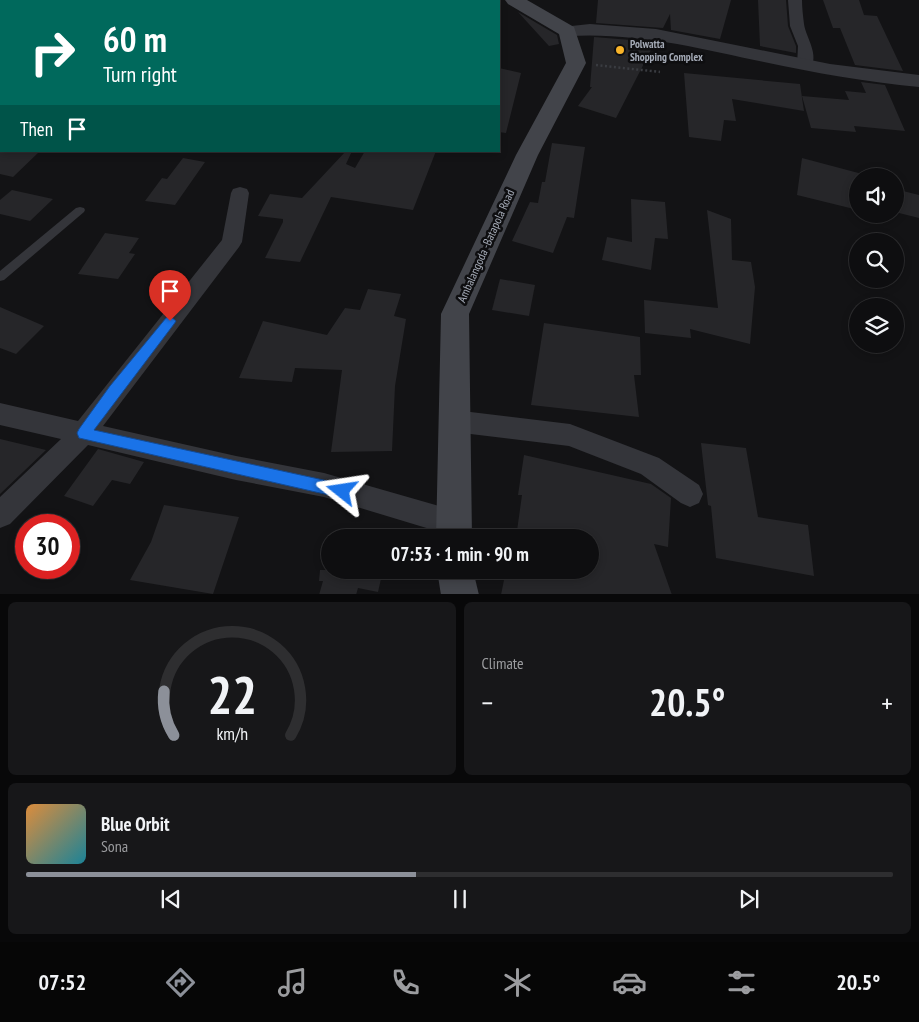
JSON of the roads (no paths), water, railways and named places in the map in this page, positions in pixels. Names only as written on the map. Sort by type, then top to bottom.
[{"type":"main road","points":[[514,0],[568,31]]},
{"type":"main road","name":"Ambalangoda -Batapola Road","points":[[453,529],[455,314],[527,155],[576,63],[568,31]]},
{"type":"main road","points":[[457,579],[460,594]]},
{"type":"street","points":[[795,0],[797,26],[805,46],[805,66]]},
{"type":"street","points":[[568,31],[618,29],[647,32],[805,66],[919,82]]},
{"type":"street","points":[[0,516],[84,433],[115,390],[232,242],[240,193]]},
{"type":"street","points":[[0,414],[236,468],[324,486],[450,529]]},
{"type":"street","points":[[454,421],[570,435],[650,466],[690,494]]},
{"type":"lane","points":[[0,277],[80,210]]},
{"type":"place","name":"Polwatta Shopping Complex","points":[[620,50]]}]
